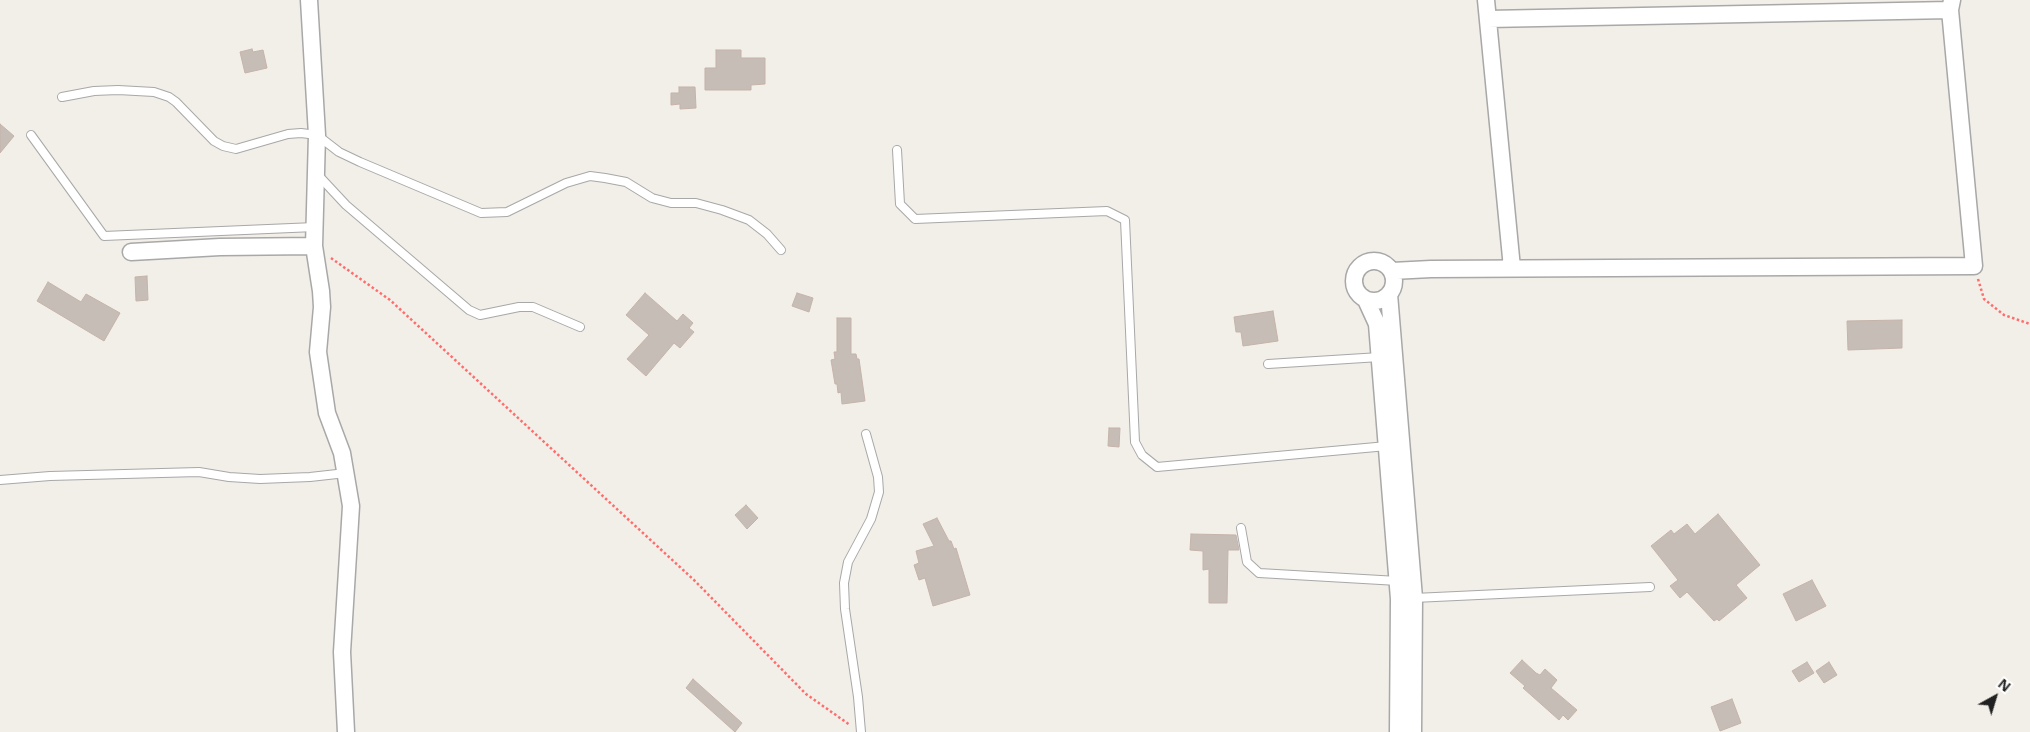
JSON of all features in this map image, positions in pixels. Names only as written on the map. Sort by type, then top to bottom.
[{"type":"street","points":[[309,0],[317,136],[314,246],[322,307],[318,352],[327,413],[342,453],[351,506],[342,652],[346,732]]},
{"type":"street","points":[[1486,0],[1512,268]]},
{"type":"street","points":[[1392,271],[1512,268],[1974,266],[1951,5],[1488,19]]},
{"type":"street","points":[[131,252],[220,247],[314,246]]},
{"type":"street","points":[[1389,294],[1381,300],[1370,302],[1366,300],[1356,292],[1353,282],[1356,270],[1361,265],[1371,261],[1378,261],[1388,266],[1392,271],[1394,284],[1389,294],[1387,446],[1398,581],[1407,598],[1398,732]]},
{"type":"street","points":[[1366,300],[1377,324],[1387,356],[1407,598],[1413,732]]},
{"type":"lane","points":[[62,97],[110,90],[154,92],[169,97],[176,102],[214,142],[236,149],[288,134],[301,133],[317,136],[339,152],[481,213],[507,212],[566,183],[590,176],[626,182],[652,198],[671,203],[696,202],[749,220],[767,234],[781,250]]},
{"type":"lane","points":[[31,135],[104,236],[315,226]]},
{"type":"lane","points":[[897,150],[900,204],[915,219],[1107,211],[1125,220],[1135,442],[1142,455],[1157,468],[1387,446]]},
{"type":"lane","points":[[317,174],[346,205],[469,310],[480,315],[519,307],[533,307],[580,327]]},
{"type":"lane","points":[[1268,364],[1387,356]]},
{"type":"lane","points":[[861,732],[858,697],[845,609],[844,583],[848,562],[871,519],[879,492],[878,477],[866,434]]},
{"type":"lane","points":[[0,480],[50,476],[200,472],[229,477],[260,479],[346,473]]},
{"type":"lane","points":[[1241,528],[1247,562],[1259,573],[1398,581]]},
{"type":"lane","points":[[1407,598],[1650,587]]},
{"type":"path","points":[[314,246],[390,300],[694,580],[806,694],[852,727]]},
{"type":"path","points":[[1974,266],[1984,299],[2004,315],[2030,324]]},
{"type":"building","points":[[252,49],[253,52],[263,50],[267,68],[245,73],[240,52]]},
{"type":"building","points":[[716,50],[741,50],[741,58],[765,58],[765,84],[751,85],[751,90],[705,90],[705,68],[716,68]]},
{"type":"building","points":[[679,87],[695,87],[696,108],[680,109],[680,104],[671,105],[671,93],[679,93]]},
{"type":"building","points":[[0,124],[14,136],[0,153]]},
{"type":"building","points":[[147,276],[148,300],[136,301],[135,277]]},
{"type":"building","points":[[48,282],[81,302],[86,294],[120,313],[104,341],[37,301]]},
{"type":"building","points":[[645,293],[677,321],[683,314],[693,323],[689,328],[694,332],[680,348],[674,343],[646,376],[627,359],[649,335],[626,315]]},
{"type":"building","points":[[797,293],[813,298],[809,312],[792,306]]},
{"type":"building","points":[[1273,311],[1278,341],[1243,346],[1241,332],[1236,332],[1234,317]]},
{"type":"building","points":[[837,318],[851,318],[851,354],[856,354],[857,359],[859,359],[865,401],[842,404],[841,392],[838,393],[831,360],[835,359],[834,352],[837,352]]},
{"type":"building","points":[[1902,320],[1902,348],[1848,350],[1847,321]]},
{"type":"building","points":[[1109,428],[1120,428],[1119,447],[1108,446]]},
{"type":"building","points":[[746,505],[758,518],[747,529],[735,515]]},
{"type":"building","points":[[1718,514],[1760,565],[1736,585],[1747,598],[1719,621],[1717,619],[1714,621],[1687,592],[1680,598],[1670,586],[1678,580],[1651,546],[1671,530],[1674,534],[1687,524],[1695,534]]},
{"type":"building","points":[[937,518],[954,549],[956,548],[970,595],[933,606],[925,578],[919,580],[914,565],[919,563],[916,551],[934,546],[923,524]]},
{"type":"building","points":[[1191,534],[1236,535],[1239,550],[1228,550],[1227,603],[1209,603],[1209,569],[1203,570],[1203,551],[1190,550]]},
{"type":"building","points":[[1812,580],[1826,606],[1796,621],[1783,594]]},
{"type":"building","points":[[1522,660],[1536,673],[1540,675],[1545,669],[1557,680],[1551,688],[1577,710],[1568,720],[1563,715],[1559,720],[1523,688],[1525,686],[1510,673]]},
{"type":"building","points":[[1807,662],[1814,673],[1799,682],[1792,671]]},
{"type":"building","points":[[1829,662],[1837,675],[1824,683],[1816,671]]},
{"type":"building","points":[[693,679],[742,723],[735,732],[686,688]]},
{"type":"building","points":[[1732,699],[1741,723],[1720,731],[1711,707]]}]
